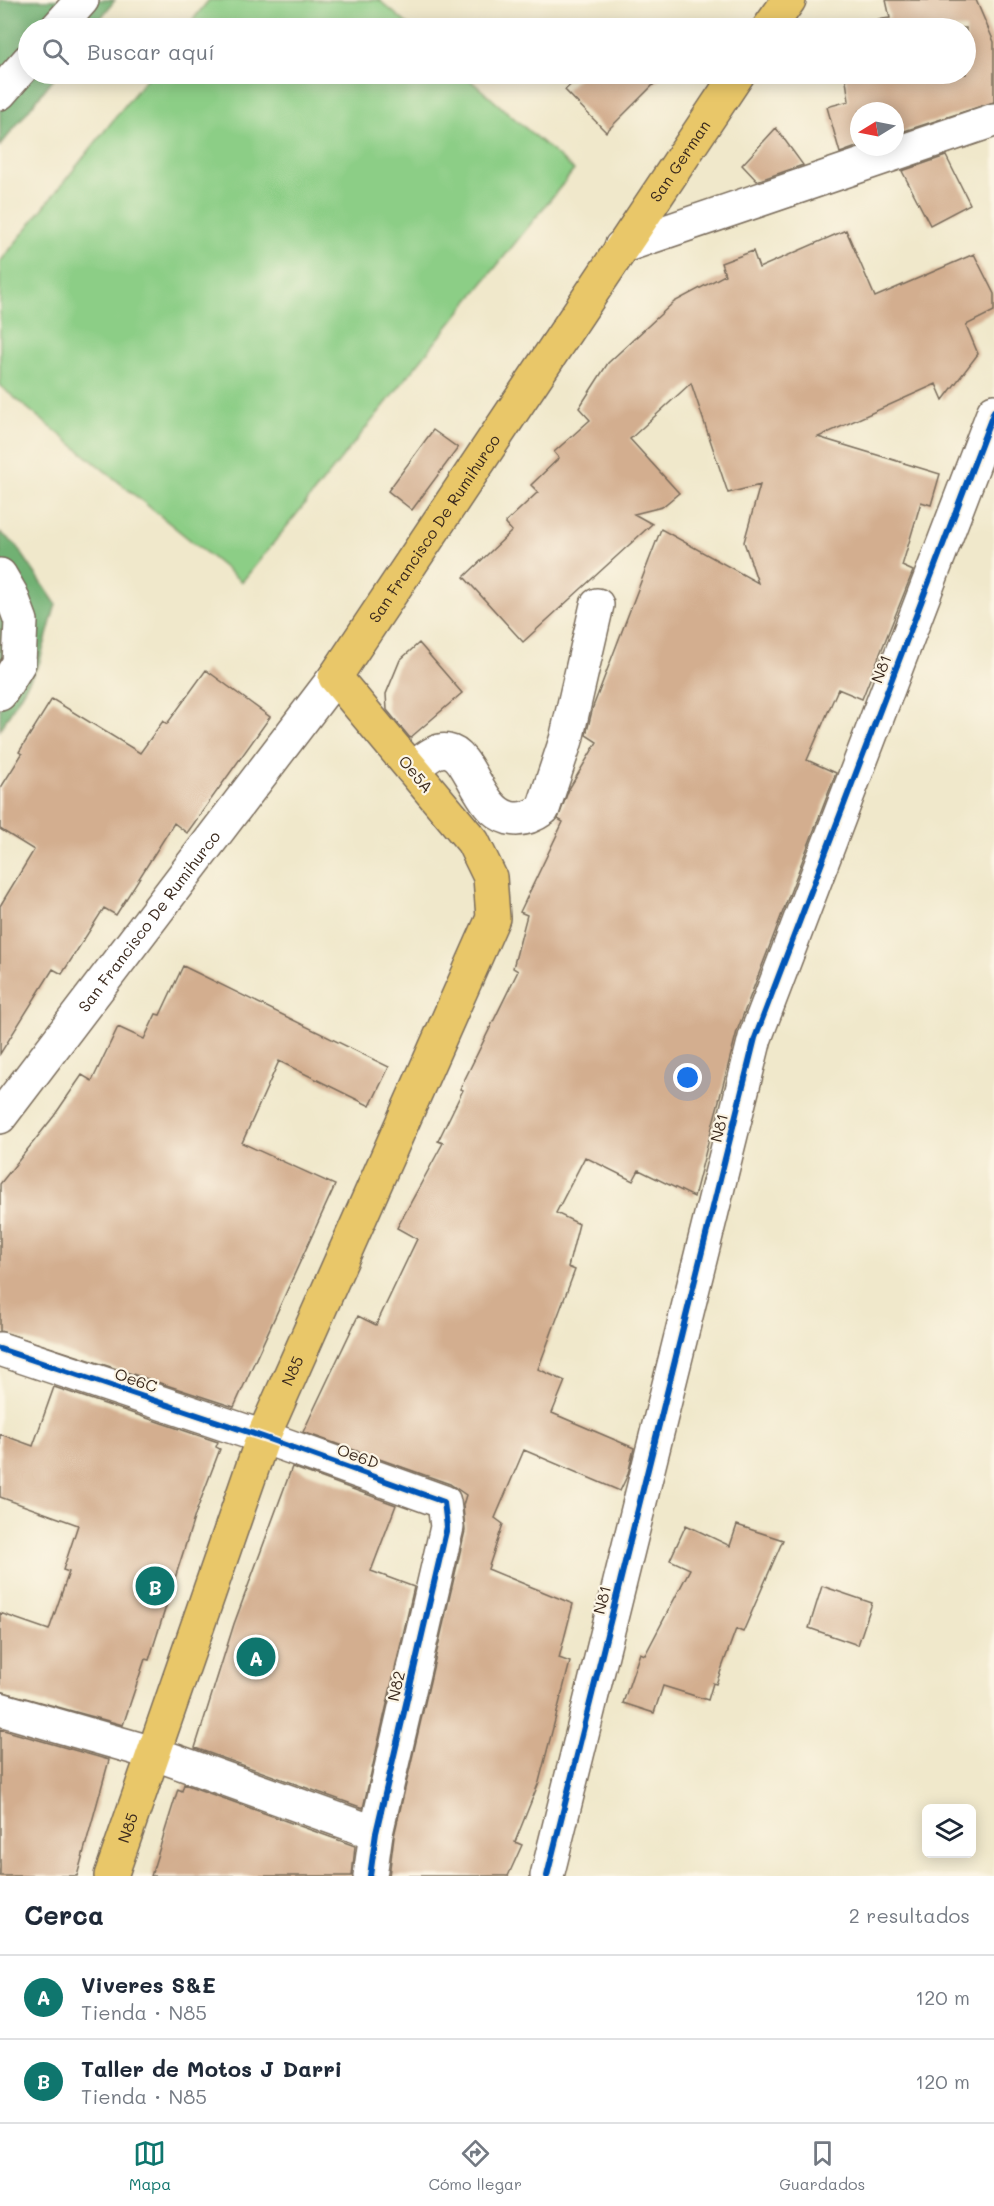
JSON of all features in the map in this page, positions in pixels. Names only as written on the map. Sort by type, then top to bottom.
[{"type":"main road","points":[[776,18],[789,0]]},
{"type":"main road","name":"San German","points":[[621,247],[731,84]]},
{"type":"main road","name":"San Francisco De Rumihurco","points":[[335,678],[621,247]]},
{"type":"main road","name":"Oe5A","points":[[335,678],[473,842],[489,877]]},
{"type":"main road","name":"N85","points":[[111,1876],[263,1437],[493,918],[489,877]]},
{"type":"street","points":[[66,18],[82,0]]},
{"type":"street","points":[[0,93],[18,72]]},
{"type":"street","points":[[621,247],[994,120]]},
{"type":"street","name":"N81","points":[[548,1876],[755,1038],[994,411]]},
{"type":"street","points":[[0,575],[11,594],[21,621],[19,663],[0,694]]},
{"type":"street","points":[[412,770],[436,752],[449,751],[459,757],[492,810],[503,816],[525,819],[543,809],[566,740],[597,605]]},
{"type":"street","name":"San Francisco De Rumihurco","points":[[0,1117],[335,678]]},
{"type":"street","name":"Oe6C","points":[[0,1349],[263,1437]]},
{"type":"street","name":"Oe6D","points":[[263,1437],[444,1502]]},
{"type":"street","name":"N82","points":[[370,1876],[376,1833],[447,1527],[444,1502]]},
{"type":"street","points":[[0,1709],[153,1753],[376,1833]]},
{"type":"green space","points":[[0,0],[115,0],[101,18],[18,18],[18,84],[49,84],[0,146]]},
{"type":"green space","points":[[209,0],[379,0],[400,18],[194,18]]},
{"type":"green space","points":[[142,84],[475,84],[574,170],[242,582],[0,386],[0,262]]},
{"type":"green space","points":[[0,532],[16,545],[56,604],[39,664],[0,730]]},
{"type":"building","points":[[886,0],[976,0],[994,42],[994,102],[904,131],[904,102],[850,102],[850,149],[840,153],[827,107],[849,101],[846,84],[976,84],[976,18],[890,18]]},
{"type":"building","points":[[571,84],[654,84],[606,132],[565,90]]},
{"type":"building","points":[[776,128],[803,165],[757,181],[742,165]]},
{"type":"building","points":[[946,156],[970,204],[930,225],[902,171]]},
{"type":"building","points":[[846,230],[875,297],[974,254],[994,294],[994,311],[966,325],[978,354],[943,400],[936,384],[818,437],[940,474],[931,505],[921,502],[902,566],[913,571],[862,699],[838,689],[807,760],[836,773],[737,1031],[694,1197],[639,1170],[633,1181],[585,1157],[556,1213],[579,1224],[568,1267],[575,1270],[538,1369],[565,1381],[552,1413],[634,1448],[628,1474],[620,1491],[524,1450],[495,1518],[503,1524],[488,1569],[573,1604],[559,1658],[570,1662],[539,1782],[515,1842],[522,1845],[508,1876],[389,1876],[394,1836],[465,1531],[463,1505],[466,1495],[450,1484],[303,1432],[358,1316],[376,1325],[417,1239],[397,1228],[443,1143],[438,1141],[463,1090],[460,1089],[518,971],[513,968],[527,915],[520,912],[563,822],[558,819],[569,789],[597,742],[586,735],[593,707],[661,529],[758,583],[744,542],[760,485],[728,493],[691,383],[630,439],[679,493],[662,507],[634,514],[652,524],[523,642],[464,577],[512,531],[505,523],[538,492],[531,485],[559,458],[554,452],[590,420],[579,408],[608,363],[674,302],[725,275],[721,263],[753,251],[759,268]]},
{"type":"building","points":[[433,430],[458,448],[412,510],[388,491]]},
{"type":"building","points":[[419,643],[462,693],[410,738],[387,710],[386,694],[400,660]]},
{"type":"building","points":[[206,670],[270,717],[187,833],[174,823],[116,915],[104,908],[62,974],[53,969],[0,1054],[0,906],[34,850],[0,829],[0,789],[22,754],[19,752],[52,699],[140,753],[163,721],[167,724]]},
{"type":"building","points":[[183,966],[389,1067],[370,1106],[279,1061],[242,1143],[335,1185],[234,1407],[0,1331],[0,1184],[54,1116],[82,1075],[92,1081],[118,1027],[144,1039],[156,1014],[160,1015]]},
{"type":"building","points":[[54,1387],[218,1442],[216,1447],[220,1449],[195,1515],[149,1660],[145,1659],[123,1725],[0,1691],[0,1613],[49,1630],[69,1572],[63,1570],[78,1525],[0,1497],[0,1434],[33,1446]]},
{"type":"building","points":[[292,1467],[396,1505],[371,1571],[414,1587],[363,1808],[195,1748],[234,1624]]},
{"type":"building","points":[[686,1525],[730,1546],[737,1525],[783,1540],[743,1632],[736,1629],[708,1700],[663,1686],[654,1713],[623,1703],[640,1653],[645,1655],[690,1569],[670,1560]]},
{"type":"building","points":[[822,1586],[872,1603],[858,1645],[809,1628]]},
{"type":"building","points":[[0,1729],[109,1760],[77,1876],[0,1876]]},
{"type":"building","points":[[184,1784],[355,1846],[352,1876],[151,1876],[178,1789],[182,1791]]},
{"type":"cycle path","points":[[547,1876],[755,1038],[994,411]]},
{"type":"cycle path","points":[[0,1349],[263,1437],[444,1502],[447,1527],[376,1833],[370,1876]]},
{"type":"place","name":"Taller de Motos J Darri","points":[[155,1586]]},
{"type":"place","name":"Viveres S&E","points":[[256,1657]]}]
